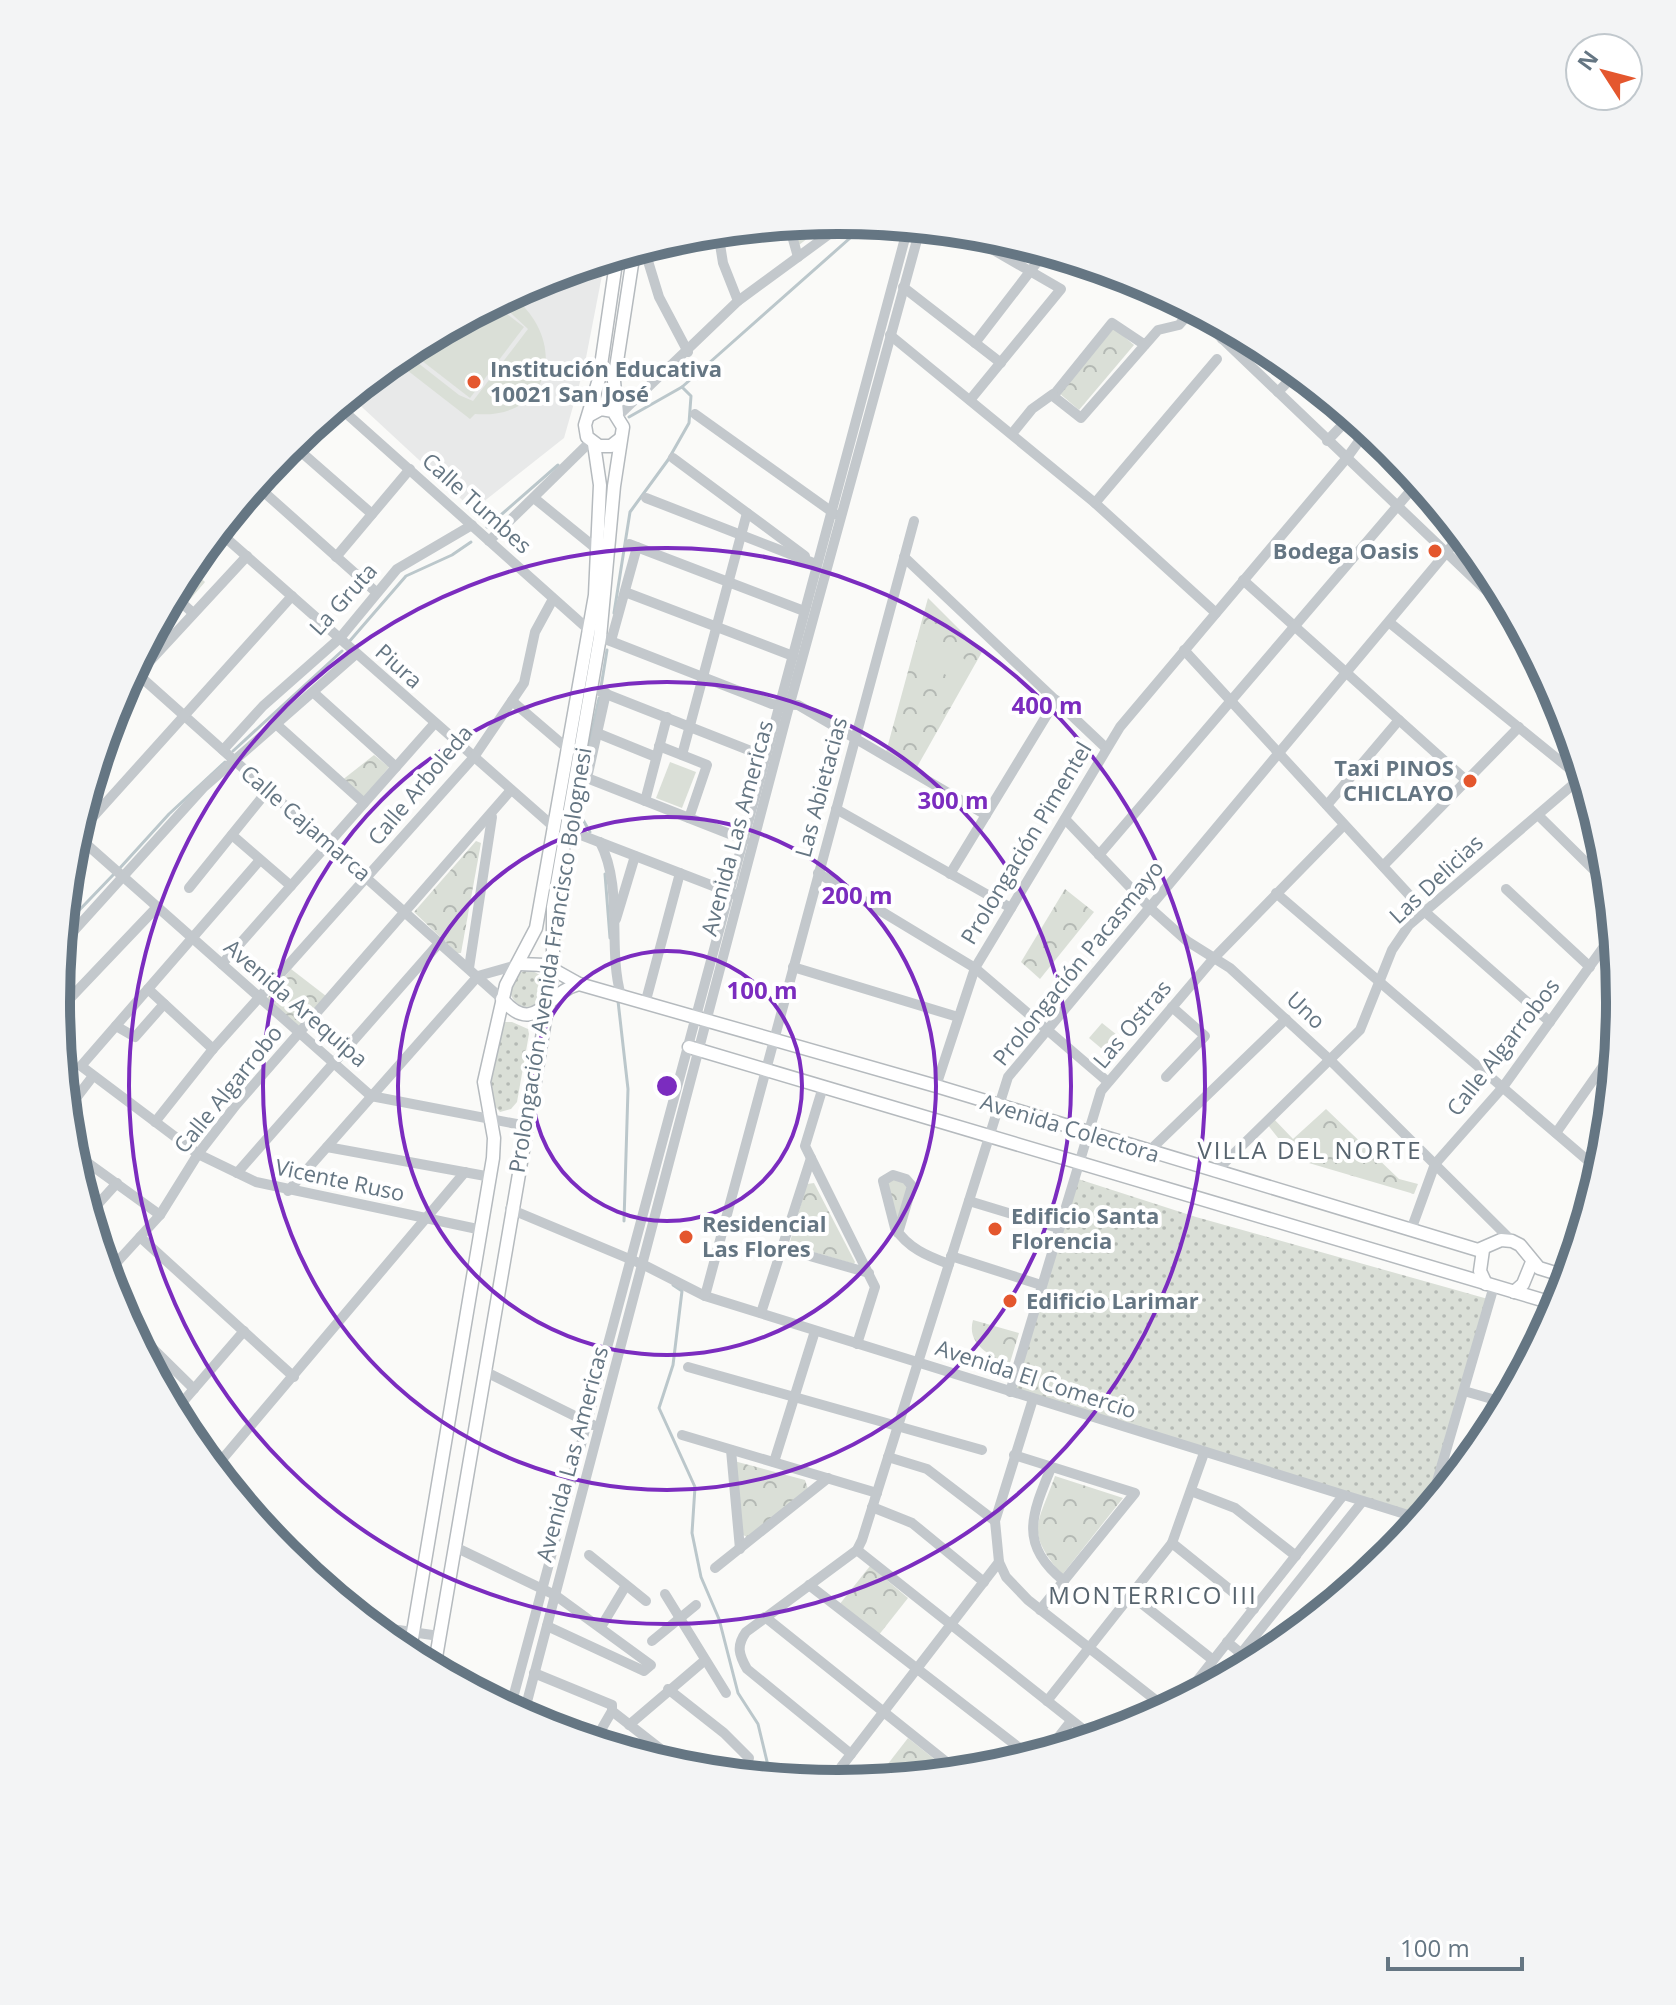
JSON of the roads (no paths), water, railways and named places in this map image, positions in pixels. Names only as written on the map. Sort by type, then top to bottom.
[{"type":"main road","points":[[615,268],[590,415],[585,425],[592,443],[611,446],[620,439],[623,427],[618,415],[614,381],[632,263]]},
{"type":"main road","points":[[590,415],[601,409],[618,415]]},
{"type":"main road","name":"Prolongación Avenida Francisco Bolognesi","points":[[411,1641],[491,1177],[494,1146],[484,1082],[502,999],[536,928],[562,829],[592,690],[620,439]]},
{"type":"main road","name":"Prolongación Avenida Francisco Bolognesi","points":[[436,1657],[553,970],[553,907],[568,749],[600,636],[600,474],[592,443]]},
{"type":"main road","points":[[519,964],[536,963],[553,970]]},
{"type":"main road","name":"Avenida Colectora","points":[[553,970],[579,984],[645,1004],[936,1086],[1147,1153],[1483,1250]]},
{"type":"main road","points":[[547,1006],[560,992],[579,984]]},
{"type":"main road","name":"Calle Cajamarca","points":[[502,999],[512,1009],[526,1014],[541,1012],[547,1006]]},
{"type":"main road","name":"Avenida Colectora","points":[[695,1048],[1546,1301]]},
{"type":"main road","points":[[1490,1285],[1480,1271],[1483,1250],[1501,1240],[1520,1245],[1532,1262],[1557,1272]]},
{"type":"main road","points":[[1514,1292],[1523,1284],[1532,1262]]},
{"type":"street","points":[[618,415],[688,352],[738,301],[829,234]]},
{"type":"street","points":[[792,236],[798,257]]},
{"type":"street","name":"Avenida Las Americas","points":[[526,1704],[644,1265],[702,1020],[905,238]]},
{"type":"street","name":"Avenida Las Americas","points":[[735,894],[766,757],[785,704],[793,656],[816,564],[835,514],[917,239]]},
{"type":"street","points":[[720,244],[723,263],[738,301]]},
{"type":"street","points":[[970,400],[1061,292],[1059,286],[1029,273],[991,250]]},
{"type":"street","points":[[647,259],[659,297],[688,352]]},
{"type":"street","points":[[975,343],[1038,261]]},
{"type":"street","points":[[903,287],[1001,363]]},
{"type":"street","points":[[1053,394],[1081,418],[1158,330],[1179,325],[1185,318]]},
{"type":"street","points":[[1015,430],[1032,409],[1053,394],[1112,323],[1145,345]]},
{"type":"street","points":[[890,335],[1095,503],[1216,613]]},
{"type":"street","points":[[1218,335],[1486,591]]},
{"type":"street","points":[[1095,503],[1217,359]]},
{"type":"street","points":[[1278,392],[1289,381]]},
{"type":"street","name":"Calle Tumbes","points":[[346,413],[553,599],[600,636],[703,677],[785,704],[798,705],[986,815]]},
{"type":"street","points":[[695,414],[835,514]]},
{"type":"street","points":[[1327,441],[1343,424]]},
{"type":"street","name":"Prolongación Pimentel","points":[[936,1086],[975,968],[1106,748],[1360,440]]},
{"type":"street","points":[[489,541],[592,443]]},
{"type":"street","points":[[302,453],[372,514]]},
{"type":"street","points":[[673,458],[816,564]]},
{"type":"street","points":[[336,557],[410,469]]},
{"type":"street","points":[[1099,855],[1410,491]]},
{"type":"street","points":[[264,492],[376,592]]},
{"type":"street","points":[[534,498],[598,550]]},
{"type":"street","points":[[646,498],[816,564]]},
{"type":"street","points":[[682,755],[747,513]]},
{"type":"street","name":"Las Abietacias","points":[[705,1296],[914,521]]},
{"type":"street","name":"La Gruta","points":[[229,755],[263,706],[342,641],[376,592],[408,560],[451,540],[472,525]]},
{"type":"street","name":"Piura","points":[[227,538],[434,724],[562,829]]},
{"type":"street","points":[[600,636],[625,592],[633,545],[804,611]]},
{"type":"street","name":"Prolongación Pacasmayo","points":[[857,1550],[1008,1077],[1454,545]]},
{"type":"street","points":[[155,652],[247,556]]},
{"type":"street","points":[[904,557],[1106,748]]},
{"type":"street","points":[[1243,580],[1467,781]]},
{"type":"street","points":[[625,592],[793,656]]},
{"type":"street","points":[[93,817],[292,596]]},
{"type":"street","name":"Calle Arboleda","points":[[155,1122],[213,1049],[474,757],[529,673],[535,632],[553,599]]},
{"type":"street","points":[[182,603],[193,613]]},
{"type":"street","points":[[1390,623],[1568,766]]},
{"type":"street","points":[[1184,650],[1424,911],[1550,1022]]},
{"type":"street","points":[[74,930],[229,755],[276,724],[356,654]]},
{"type":"street","name":"Calle Cajamarca","points":[[142,678],[502,999]]},
{"type":"street","points":[[592,690],[766,757]]},
{"type":"street","points":[[314,693],[396,767]]},
{"type":"street","points":[[606,693],[587,778],[745,840]]},
{"type":"street","points":[[950,874],[1056,700]]},
{"type":"street","points":[[512,701],[568,749]]},
{"type":"street","points":[[645,801],[667,717]]},
{"type":"street","points":[[1327,805],[1399,720]]},
{"type":"street","points":[[276,724],[364,803]]},
{"type":"street","points":[[222,964],[434,724]]},
{"type":"street","points":[[1383,866],[1519,727]]},
{"type":"street","points":[[597,733],[657,752],[682,755],[707,765],[689,818]]},
{"type":"street","name":"Las Delicias","points":[[1215,1172],[1360,1030],[1400,937],[1424,911],[1574,784]]},
{"type":"street","points":[[189,888],[268,790]]},
{"type":"street","name":"Calle Algarrobo","points":[[116,1263],[160,1215],[198,1154],[511,790]]},
{"type":"street","points":[[836,809],[1011,908]]},
{"type":"street","points":[[288,1191],[473,972],[492,815]]},
{"type":"street","points":[[1538,815],[1594,870]]},
{"type":"street","name":"Uno","points":[[1065,819],[1149,907],[1187,941],[1214,958],[1330,1060],[1512,1241]]},
{"type":"street","name":"Las Ostras","points":[[1010,1392],[1097,1099],[1214,958],[1344,825]]},
{"type":"street","points":[[562,829],[735,894]]},
{"type":"street","points":[[232,835],[291,886]]},
{"type":"street","points":[[600,842],[610,869],[613,970],[621,996]]},
{"type":"street","name":"Avenida Arequipa","points":[[87,845],[371,1096],[527,1126]]},
{"type":"street","points":[[613,931],[635,856]]},
{"type":"street","points":[[164,1004],[135,1037],[116,1026],[260,860]]},
{"type":"street","points":[[645,1004],[680,873]]},
{"type":"street","points":[[818,873],[975,968],[1108,1082]]},
{"type":"street","points":[[1506,889],[1590,967]]},
{"type":"street","points":[[1276,893],[1589,1161]]},
{"type":"street","points":[[70,998],[157,907]]},
{"type":"street","points":[[237,1173],[440,942]]},
{"type":"street","name":"Calle Algarrobos","points":[[1411,1230],[1435,1164],[1503,1087],[1604,948]]},
{"type":"street","points":[[473,972],[519,964]]},
{"type":"street","points":[[793,967],[958,1017]]},
{"type":"street","points":[[148,989],[213,1049]]},
{"type":"street","points":[[1166,1077],[1205,1036],[1172,1007]]},
{"type":"street","points":[[1147,1153],[1286,1019]]},
{"type":"street","name":"Vicente Ruso","points":[[116,1026],[81,1066],[198,1154],[237,1173],[288,1191],[482,1230]]},
{"type":"street","name":"Avenida Las Americas","points":[[513,1698],[632,1262],[695,1048]]},
{"type":"street","points":[[1556,1133],[1603,1067]]},
{"type":"street","points":[[76,1098],[93,1076]]},
{"type":"street","points":[[823,1087],[805,1146],[875,1287],[857,1344]]},
{"type":"street","points":[[327,1147],[491,1177]]},
{"type":"street","points":[[761,1313],[811,1158]]},
{"type":"street","points":[[88,1164],[160,1215]]},
{"type":"street","points":[[222,1460],[465,1172]]},
{"type":"street","points":[[898,1233],[912,1186],[908,1180],[893,1175],[885,1177],[883,1181],[898,1233],[924,1256],[1041,1285]]},
{"type":"street","points":[[97,1205],[117,1183]]},
{"type":"street","points":[[969,1201],[1058,1228]]},
{"type":"street","points":[[510,1209],[644,1265]]},
{"type":"street","points":[[140,1237],[294,1377]]},
{"type":"street","points":[[782,1248],[869,1273]]},
{"type":"street","name":"Avenida El Comercio","points":[[644,1265],[705,1296],[1409,1516]]},
{"type":"street","points":[[1437,1482],[1464,1391],[1490,1285]]},
{"type":"street","points":[[183,1402],[244,1331]]},
{"type":"street","points":[[774,1462],[815,1331]]},
{"type":"street","points":[[152,1348],[194,1389]]},
{"type":"street","points":[[688,1367],[982,1450]]},
{"type":"street","points":[[484,1371],[587,1424],[600,1427]]},
{"type":"street","points":[[1464,1391],[1495,1400]]},
{"type":"street","points":[[1033,1399],[995,1521],[999,1562],[1016,1589],[1156,1701]]},
{"type":"street","points":[[682,1435],[877,1493]]},
{"type":"street","points":[[731,1450],[740,1549]]},
{"type":"street","points":[[1047,1701],[1172,1543],[1204,1453]]},
{"type":"street","points":[[1014,1455],[1135,1493],[1040,1610]]},
{"type":"street","points":[[888,1457],[927,1469],[995,1521]]},
{"type":"street","points":[[1051,1468],[1032,1535],[1042,1563],[1064,1581]]},
{"type":"street","points":[[715,1568],[828,1478]]},
{"type":"street","points":[[1191,1491],[1235,1508],[1296,1556]]},
{"type":"street","points":[[1196,1681],[1342,1497]]},
{"type":"street","points":[[1238,1658],[1362,1502]]},
{"type":"street","points":[[872,1507],[912,1523],[984,1582]]},
{"type":"street","points":[[1172,1543],[1254,1609]]},
{"type":"street","points":[[455,1547],[541,1591],[555,1595],[651,1663],[647,1670],[547,1626]]},
{"type":"street","points":[[851,1754],[747,1669],[739,1656],[739,1642],[765,1617],[857,1550],[1084,1730]]},
{"type":"street","points":[[589,1555],[646,1601]]},
{"type":"street","points":[[839,1770],[999,1562]]},
{"type":"street","points":[[809,1585],[1020,1748]]},
{"type":"street","points":[[601,1627],[625,1587]]},
{"type":"street","points":[[665,1594],[726,1693]]},
{"type":"street","points":[[1131,1595],[1213,1660]]},
{"type":"street","points":[[652,1641],[696,1605]]},
{"type":"street","points":[[765,1617],[947,1762]]},
{"type":"street","points":[[395,1629],[439,1636]]},
{"type":"street","points":[[1227,1642],[1241,1654]]},
{"type":"street","points":[[629,1725],[704,1661]]},
{"type":"street","points":[[534,1673],[612,1705],[612,1711],[599,1732]]},
{"type":"street","points":[[668,1689],[724,1733],[749,1758]]},
{"type":"street","points":[[612,1711],[660,1749]]},
{"type":"street","points":[[1058,1738],[1071,1721]]},
{"type":"waterway","points":[[629,417],[682,387],[854,235]]},
{"type":"waterway","points":[[614,613],[630,512],[668,460],[689,423],[691,396],[682,387]]},
{"type":"waterway","points":[[487,527],[558,465]]},
{"type":"waterway","points":[[348,643],[406,576],[452,555],[471,542]]},
{"type":"waterway","points":[[601,687],[607,650]]},
{"type":"waterway","points":[[233,751],[342,651]]},
{"type":"waterway","points":[[588,750],[599,698]]},
{"type":"waterway","points":[[119,869],[169,814],[225,762]]},
{"type":"waterway","points":[[584,781],[579,813],[590,832]]},
{"type":"waterway","points":[[76,914],[114,874]]},
{"type":"waterway","points":[[605,874],[610,938]]},
{"type":"waterway","points":[[618,1001],[628,1089],[624,1221]]},
{"type":"waterway","points":[[673,1285],[682,1291],[673,1365],[659,1408],[695,1487],[692,1533],[701,1577],[719,1619],[738,1693],[758,1724],[768,1767]]},
{"type":"place","name":"Institución Educativa 10021 San José","points":[[474,382]]},
{"type":"place","name":"Bodega Oasis","points":[[1435,551]]},
{"type":"place","name":"Taxi PINOS CHICLAYO","points":[[1470,781]]},
{"type":"place","name":"Edificio Santa Florencia","points":[[995,1229]]},
{"type":"place","name":"Residencial Las Flores","points":[[686,1237]]},
{"type":"place","name":"Edificio Larimar","points":[[1010,1301]]},
{"type":"district","name":"VILLA DEL NORTE","points":[[1310,1151]]},
{"type":"district","name":"MONTERRICO III","points":[[1153,1596]]}]
